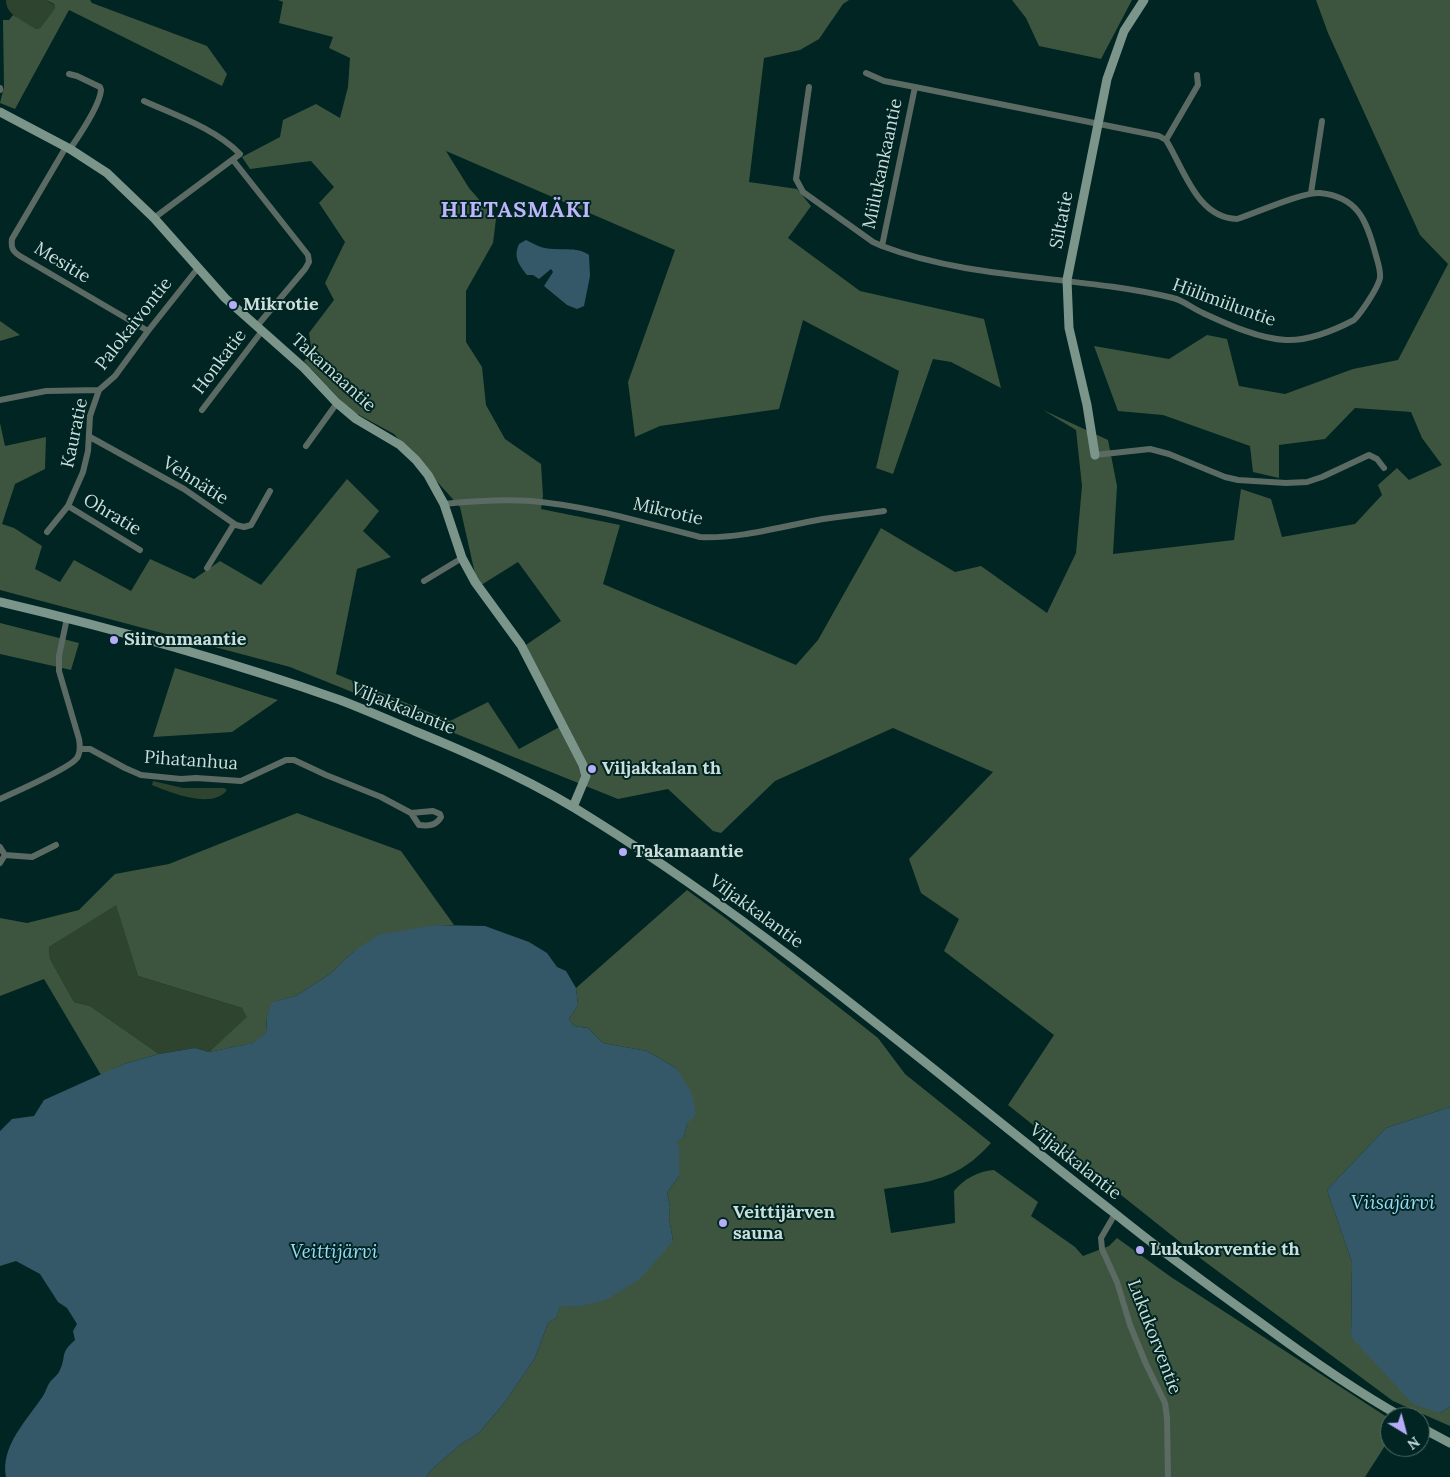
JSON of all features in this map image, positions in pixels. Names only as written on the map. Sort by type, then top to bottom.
[{"type":"street","name":"Siltatie","points":[[1095,455],[1087,405],[1069,328],[1067,280],[1112,60],[1124,32],[1144,0]]},
{"type":"street","points":[[866,73],[884,81],[914,87]]},
{"type":"street","points":[[68,148],[80,135],[98,100],[101,90],[100,87],[69,74]]},
{"type":"street","points":[[1098,124],[1158,136],[1166,140],[1198,85],[1197,74]]},
{"type":"street","points":[[809,87],[796,179],[799,187],[818,204],[873,242],[882,246]]},
{"type":"street","name":"Miilukankaantie","points":[[1067,280],[941,264],[882,246],[914,87],[1098,124]]},
{"type":"street","points":[[144,101],[207,129],[232,145],[240,154],[154,218]]},
{"type":"street","name":"Takamaantie","points":[[0,112],[68,148],[108,173],[154,218],[225,298],[304,368],[337,403],[356,419],[400,445],[416,460],[428,475],[444,504],[462,558],[475,582],[521,645],[584,765],[586,776],[573,807]]},
{"type":"street","points":[[1311,193],[1322,121]]},
{"type":"street","name":"Hiilimiiluntie","points":[[1067,280],[1175,298],[1226,323],[1276,339],[1301,340],[1311,338],[1354,320],[1359,315],[1380,278],[1379,268],[1365,220],[1355,207],[1347,201],[1332,195],[1311,193],[1237,219],[1220,217],[1199,200],[1166,140]]},
{"type":"street","name":"Mesitie","points":[[68,148],[12,239],[11,247],[20,256],[148,331]]},
{"type":"street","name":"Honkatie","points":[[202,410],[309,262],[308,255],[233,160]]},
{"type":"street","name":"Palokaivontie","points":[[0,400],[46,391],[99,390],[115,376],[198,268]]},
{"type":"street","name":"Kauratie","points":[[47,532],[68,506],[83,472],[90,437],[90,416],[99,390]]},
{"type":"street","points":[[306,446],[337,403]]},
{"type":"street","name":"Vehnätie","points":[[90,437],[184,489],[234,524],[244,527],[251,525],[270,491]]},
{"type":"street","points":[[1095,455],[1150,449],[1169,454],[1225,477],[1253,482],[1307,482],[1369,455],[1377,458],[1384,468]]},
{"type":"street","name":"Mikrotie","points":[[444,504],[481,500],[532,501],[586,509],[700,537],[716,538],[736,536],[823,519],[884,511]]},
{"type":"street","name":"Ohratie","points":[[68,506],[140,550]]},
{"type":"street","points":[[207,568],[234,524]]},
{"type":"street","points":[[424,581],[462,558]]},
{"type":"street","name":"Viljakkalantie","points":[[0,602],[67,618],[211,658],[344,702],[464,752],[514,775],[573,807],[662,864],[742,921],[872,1021],[1176,1262],[1297,1350],[1386,1407]]},
{"type":"street","points":[[0,799],[67,766],[78,758],[80,749],[79,739],[59,671],[58,656],[67,618]]},
{"type":"street","name":"Pihatanhua","points":[[80,749],[90,749],[141,775],[181,778],[241,781],[286,760],[294,760],[381,797],[411,813]]},
{"type":"street","points":[[5,855],[32,856],[56,845]]},
{"type":"street","points":[[0,846],[5,855]]},
{"type":"street","points":[[0,863],[5,855]]},
{"type":"street","name":"Lukukorventie","points":[[1114,1214],[1101,1238],[1102,1249],[1117,1282],[1130,1325],[1165,1403],[1168,1477]]},
{"type":"street","points":[[1430,1432],[1450,1443]]},
{"type":"green space","points":[[6,0],[46,0],[54,5],[55,8],[40,28],[36,29],[12,14]]},
{"type":"green space","points":[[46,0],[90,0],[92,3],[207,46],[227,74],[222,86],[69,10],[15,109],[0,103],[4,87],[3,20],[9,20],[13,15],[36,29],[40,28],[55,8],[54,4]]},
{"type":"green space","points":[[278,0],[849,0],[843,4],[819,39],[800,50],[764,58],[749,182],[797,189],[811,206],[788,238],[860,291],[984,319],[1001,388],[951,362],[933,359],[893,474],[876,468],[899,371],[803,320],[779,409],[660,426],[635,437],[628,382],[675,250],[446,151],[469,188],[496,219],[493,243],[466,291],[466,342],[482,367],[486,405],[505,439],[541,464],[543,496],[541,509],[620,525],[603,584],[796,665],[818,640],[881,528],[955,572],[981,566],[1047,613],[1076,553],[1082,486],[1076,430],[1043,410],[1108,440],[1117,486],[1113,554],[1234,540],[1241,489],[1271,499],[1282,537],[1355,524],[1382,495],[1378,485],[1397,468],[1409,480],[1442,465],[1422,438],[1411,412],[1355,408],[1325,439],[1279,445],[1279,478],[1253,472],[1250,446],[1163,415],[1118,411],[1094,346],[1169,359],[1207,335],[1227,339],[1239,386],[1285,394],[1353,369],[1398,360],[1448,264],[1420,235],[1328,33],[1316,0],[1450,0],[1450,1107],[1386,1128],[1327,1190],[1352,1262],[1351,1337],[1440,1413],[1450,1407],[1450,1426],[1430,1417],[1430,1407],[1407,1407],[1393,1401],[1204,1261],[1008,1105],[1054,1035],[944,951],[959,919],[921,893],[909,859],[993,772],[893,728],[775,781],[721,833],[713,831],[668,789],[618,799],[290,667],[0,590],[0,423],[5,446],[46,437],[45,469],[15,484],[2,524],[14,528],[42,546],[35,569],[60,582],[74,560],[131,591],[150,559],[194,579],[220,561],[261,585],[347,479],[379,511],[363,531],[391,557],[357,569],[336,674],[450,721],[488,702],[519,749],[563,725],[520,649],[561,621],[518,562],[478,587],[460,507],[394,434],[350,410],[304,361],[312,353],[309,333],[334,300],[325,283],[345,242],[319,203],[334,187],[311,161],[250,169],[242,157],[280,137],[283,120],[316,104],[340,118],[348,87],[350,58],[329,48],[333,37],[279,23],[283,2]]},
{"type":"green space","points":[[1012,0],[1132,0],[1101,59],[1039,46],[1026,18]]},
{"type":"green space","points":[[0,321],[20,335],[0,341]]},
{"type":"green space","points":[[0,623],[79,643],[71,670],[0,654]]},
{"type":"green space","points":[[175,668],[278,700],[232,732],[153,737]]},
{"type":"green space","points":[[153,781],[183,788],[224,788],[227,790],[220,796],[212,799],[191,798],[152,785]]},
{"type":"green space","points":[[297,813],[401,851],[454,925],[435,925],[353,952],[330,974],[296,996],[273,1002],[267,1016],[266,1033],[254,1043],[209,1052],[247,1017],[242,1008],[138,976],[116,905],[49,947],[50,959],[74,1002],[90,1006],[159,1054],[124,1064],[101,1075],[44,979],[0,996],[0,918],[27,923],[79,910],[115,874],[169,864]]},
{"type":"green space","points":[[687,890],[878,1038],[905,1074],[991,1143],[967,1165],[955,1172],[929,1181],[884,1189],[891,1233],[955,1223],[954,1191],[972,1176],[994,1170],[1038,1202],[1031,1216],[1075,1247],[1083,1256],[1109,1246],[1117,1238],[1171,1277],[1380,1413],[1380,1454],[1365,1477],[426,1477],[431,1470],[461,1444],[478,1434],[505,1402],[535,1358],[548,1323],[556,1318],[560,1305],[576,1307],[673,1241],[667,1193],[679,1176],[677,1140],[684,1137],[687,1124],[676,1068],[647,1051],[603,1043],[588,1028],[574,1026],[569,1019],[578,1005],[576,988]]},
{"type":"green space","points":[[116,904],[138,976],[242,1008],[248,1017],[209,1052],[195,1048],[159,1054],[90,1006],[74,1002],[50,959],[49,947]]},
{"type":"water","points":[[526,240],[550,249],[573,250],[589,255],[590,276],[584,306],[577,309],[567,305],[544,286],[553,272],[551,269],[539,279],[533,275],[527,275],[519,264],[517,257],[519,244]]},
{"type":"water","name":"Veittijärvi","points":[[435,925],[485,926],[529,942],[547,953],[557,967],[566,971],[576,988],[578,1005],[569,1019],[574,1026],[588,1028],[603,1043],[647,1051],[676,1068],[691,1091],[696,1114],[687,1124],[684,1137],[677,1141],[679,1147],[679,1176],[667,1193],[673,1241],[640,1279],[606,1300],[576,1307],[560,1306],[556,1318],[548,1323],[535,1358],[505,1402],[478,1434],[461,1444],[431,1470],[426,1477],[6,1477],[5,1466],[11,1444],[49,1384],[59,1372],[65,1352],[75,1340],[73,1331],[77,1324],[67,1308],[58,1302],[40,1274],[16,1261],[0,1266],[0,1131],[12,1119],[34,1116],[44,1100],[124,1064],[159,1054],[195,1048],[209,1052],[253,1043],[266,1033],[267,1016],[272,1002],[296,996],[330,974],[353,952],[378,935]]},
{"type":"water","name":"Viisajärvi","points":[[1450,1107],[1450,1407],[1440,1413],[1430,1410],[1430,1407],[1413,1404],[1351,1337],[1352,1262],[1327,1190],[1386,1128]]},
{"type":"place","name":"Mikrotie","points":[[233,305]]},
{"type":"place","name":"Siironmaantie","points":[[114,640]]},
{"type":"place","name":"Viljakkalan th","points":[[592,769]]},
{"type":"place","name":"Takamaantie","points":[[623,852]]},
{"type":"place","name":"Veittijärven sauna","points":[[723,1223]]},
{"type":"place","name":"Lukukorventie th","points":[[1140,1250]]},
{"type":"district","name":"HIETASMÄKI","points":[[516,211]]}]
